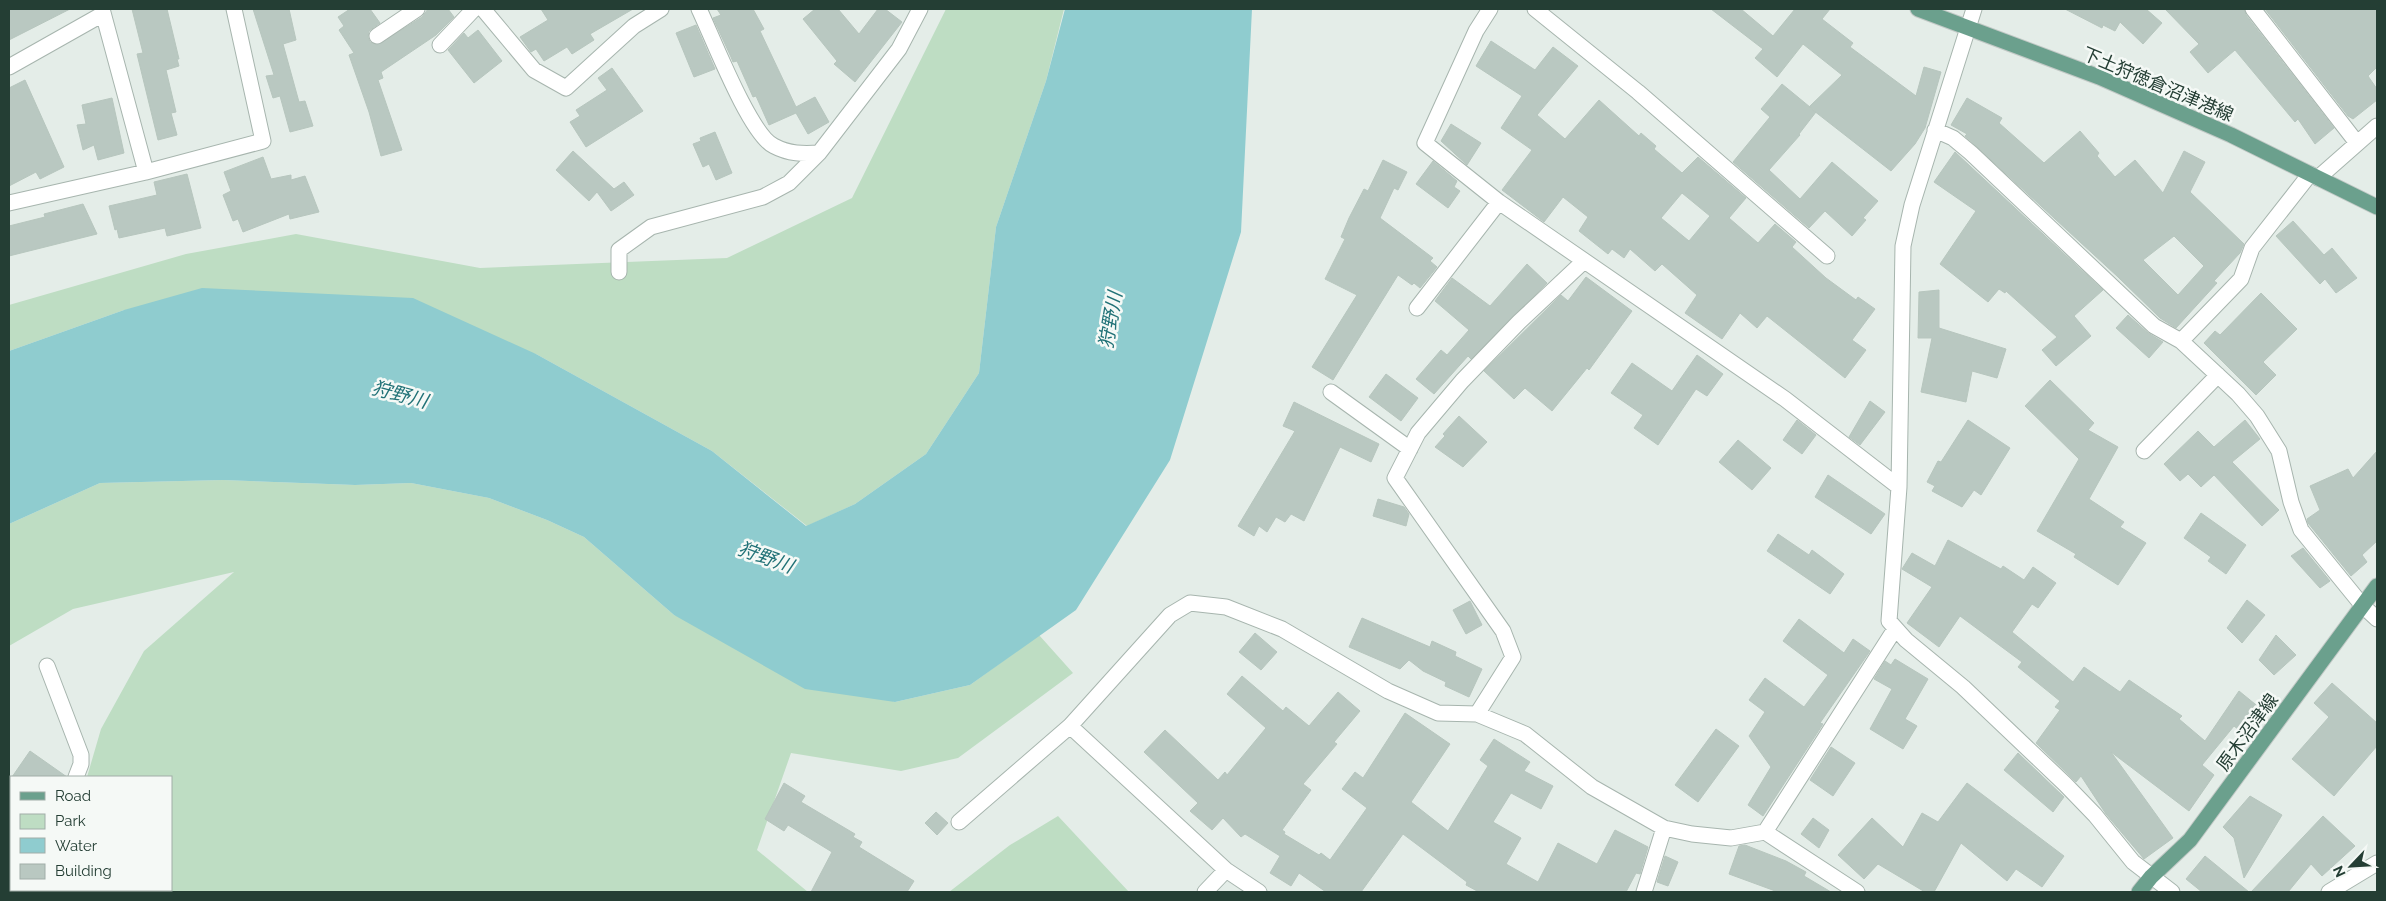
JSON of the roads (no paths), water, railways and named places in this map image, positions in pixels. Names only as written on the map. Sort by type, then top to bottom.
[{"type":"main road","name":"下土狩徳倉沼津港線","points":[[1918,9],[2099,77],[2231,135],[2377,207]]},
{"type":"main road","name":"原木沼津線","points":[[2139,892],[2151,876],[2190,840],[2377,586]]},
{"type":"street","points":[[9,203],[146,172],[263,141],[234,9]]},
{"type":"street","points":[[377,36],[417,9]]},
{"type":"street","points":[[440,45],[474,9]]},
{"type":"street","points":[[483,9],[534,70],[566,88],[634,26],[661,9]]},
{"type":"street","points":[[699,9],[753,124],[772,146],[796,154],[819,153]]},
{"type":"street","points":[[619,272],[619,250],[651,227],[763,197],[789,183],[819,153],[899,49],[920,9]]},
{"type":"street","points":[[1490,9],[1476,31],[1425,143],[1499,202],[1583,262],[1786,398],[1899,487]]},
{"type":"street","points":[[1535,9],[1638,92],[1827,256]]},
{"type":"street","points":[[1974,9],[1967,26],[1912,205],[1903,246],[1899,487],[1889,621],[1963,687],[2065,784],[2102,823],[2133,862],[2172,892]]},
{"type":"street","points":[[2253,9],[2356,143]]},
{"type":"street","points":[[9,67],[103,11],[146,172]]},
{"type":"street","points":[[2182,341],[2241,279],[2252,248],[2314,176],[2377,126]]},
{"type":"street","points":[[1936,130],[1952,138],[1995,174],[2154,326],[2182,341],[2238,394],[2272,438],[2284,462],[2291,502],[2299,525],[2362,605],[2377,619]]},
{"type":"street","points":[[1417,308],[1499,202]]},
{"type":"street","points":[[1477,714],[1513,658],[1503,631],[1395,478],[1418,433],[1462,381],[1519,322],[1583,262]]},
{"type":"street","points":[[2144,451],[2218,375]]},
{"type":"street","points":[[1331,392],[1410,449]]},
{"type":"street","points":[[959,822],[1070,726],[1170,615],[1190,603],[1226,607],[1282,628],[1388,690],[1438,712],[1477,714],[1525,734],[1592,787],[1664,828],[1692,834],[1731,838],[1766,832],[1857,892]]},
{"type":"street","points":[[1766,832],[1895,628]]},
{"type":"street","points":[[46,666],[81,755],[82,764],[76,776]]},
{"type":"street","points":[[1070,726],[1226,870],[1259,892]]},
{"type":"street","points":[[1644,892],[1664,828]]},
{"type":"street","points":[[2329,892],[2377,863]]},
{"type":"street","points":[[1206,892],[1226,870]]},
{"type":"water","name":"狩野川","points":[[1065,9],[1252,9],[1241,232],[1170,460],[1076,610],[970,685],[895,702],[805,689],[674,615],[584,537],[547,520],[489,498],[411,483],[355,485],[223,480],[100,483],[9,524],[9,351],[124,310],[202,288],[413,298],[536,354],[712,451],[806,526],[855,504],[926,454],[979,373],[996,227],[1046,81]]}]
